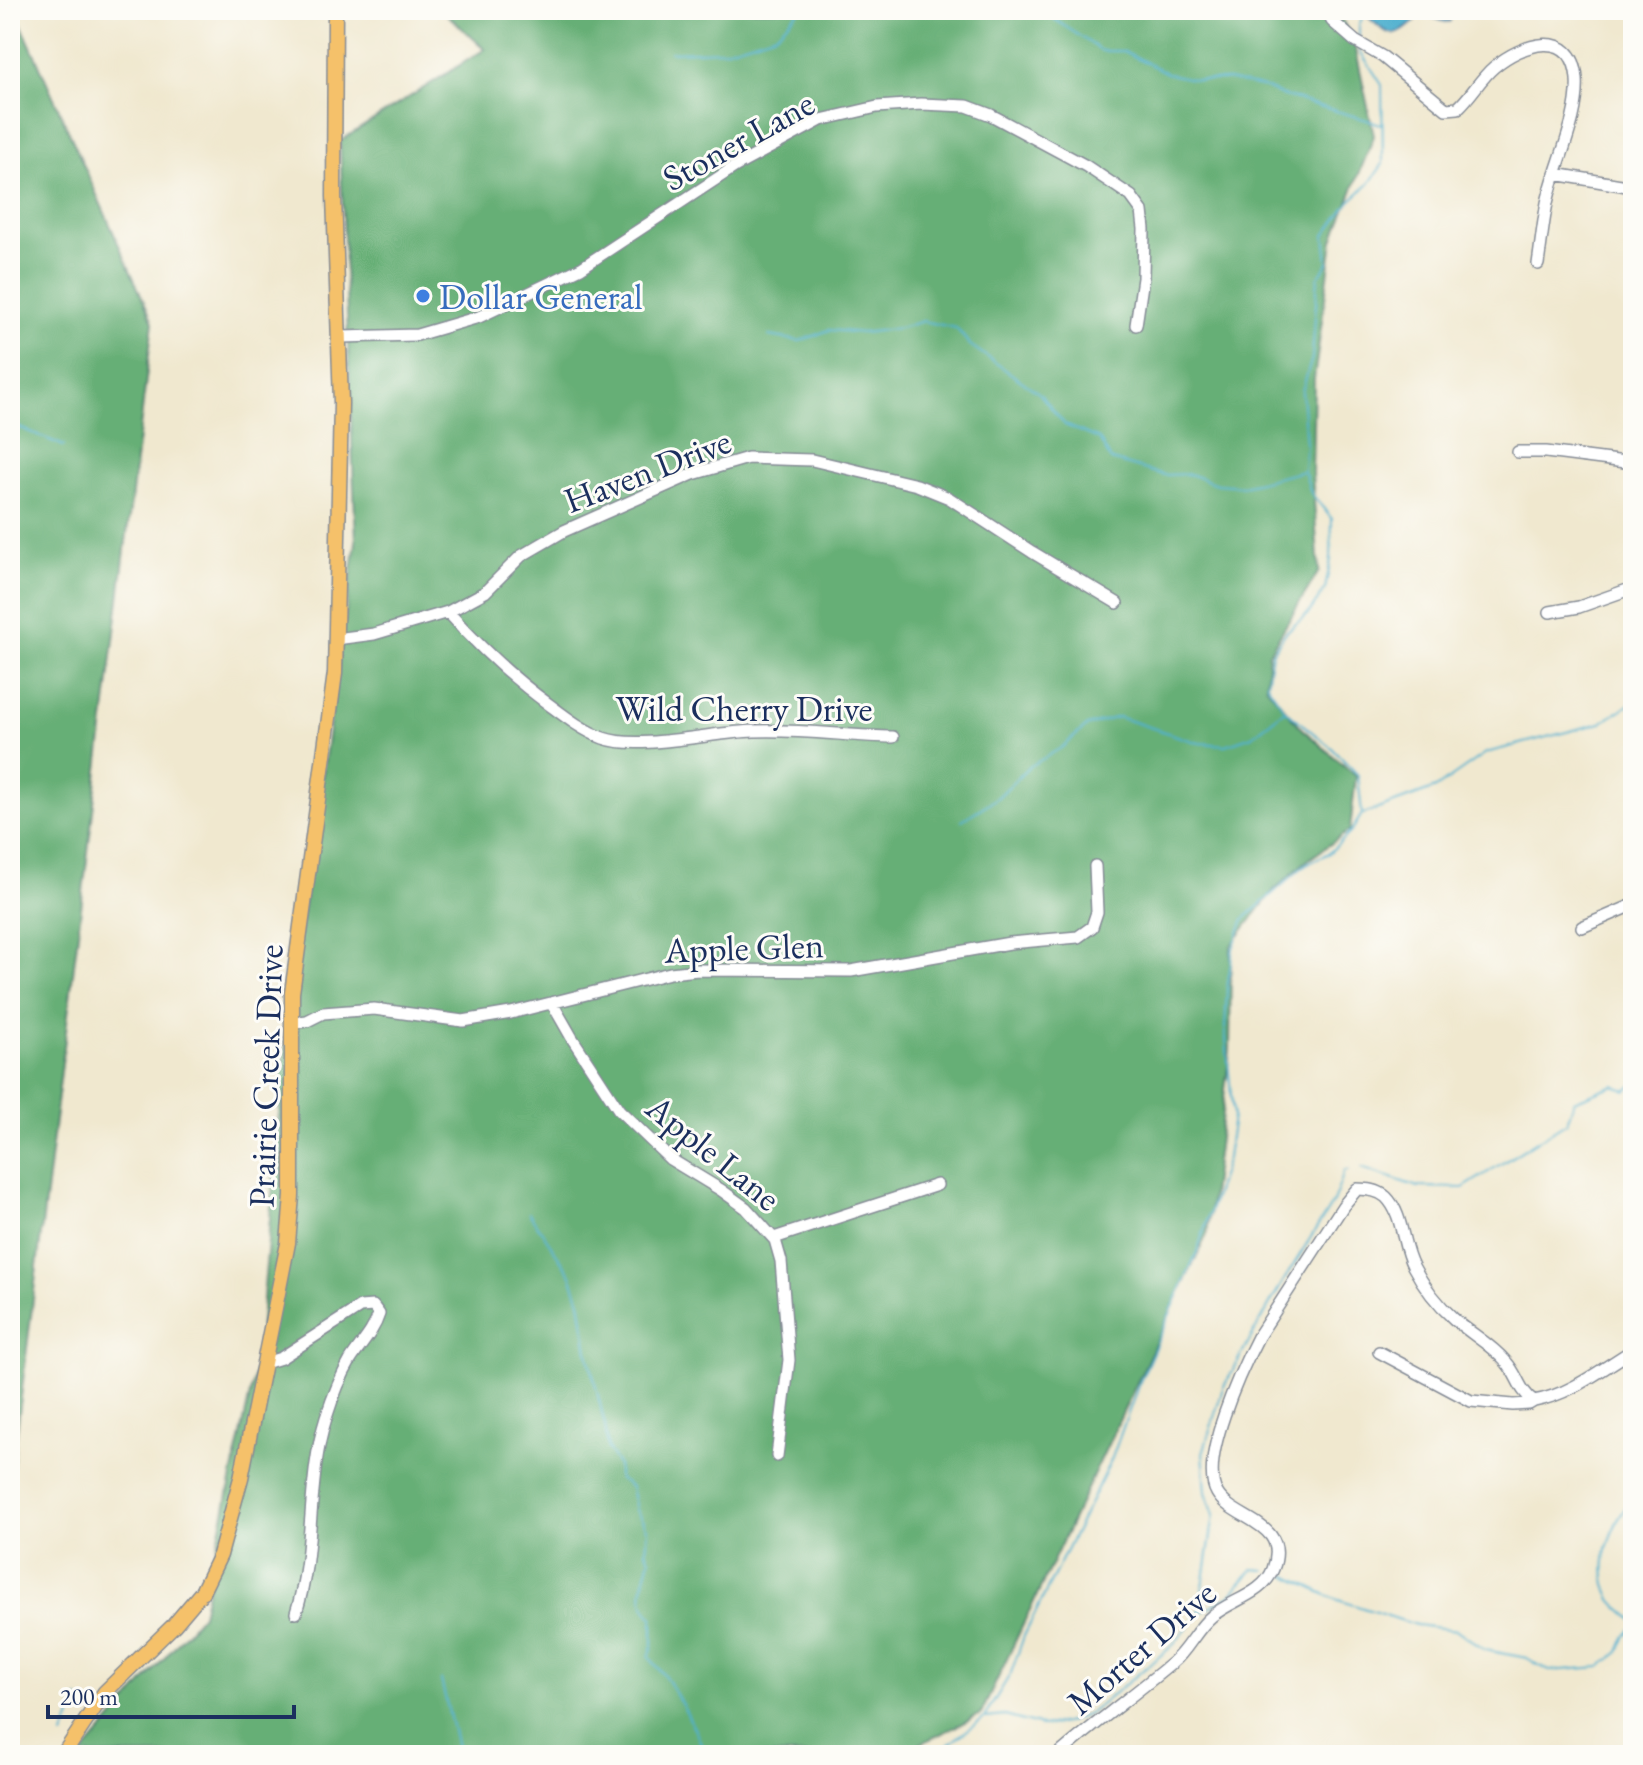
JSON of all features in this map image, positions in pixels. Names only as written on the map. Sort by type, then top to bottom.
[{"type":"main road","name":"Prairie Creek Drive","points":[[63,1755],[105,1692],[174,1625],[202,1592],[220,1555],[232,1519],[288,1243],[292,1196],[291,1023],[297,940],[333,694],[336,639],[341,337],[334,196],[335,10]]},
{"type":"street","points":[[1330,10],[1332,21],[1355,41],[1383,57],[1446,109],[1458,108],[1496,65],[1529,47],[1548,42],[1562,48],[1572,60],[1577,78],[1571,118],[1547,203],[1538,264]]},
{"type":"street","name":"Stoner Lane","points":[[341,337],[417,335],[479,317],[581,268],[736,166],[821,120],[877,107],[921,104],[967,106],[991,115],[1086,166],[1131,196],[1142,211],[1144,229],[1143,278],[1136,325]]},
{"type":"street","points":[[1555,174],[1633,187]]},
{"type":"street","points":[[1518,452],[1546,452],[1633,463]]},
{"type":"street","name":"Haven Drive","points":[[336,639],[374,634],[448,612],[485,592],[521,556],[587,520],[720,464],[748,458],[812,460],[882,475],[949,498],[1117,603]]},
{"type":"street","points":[[1550,612],[1579,607],[1633,588]]},
{"type":"street","name":"Wild Cherry Drive","points":[[448,612],[476,644],[517,682],[575,723],[605,739],[641,741],[779,730],[893,737]]},
{"type":"street","name":"Apple Glen","points":[[291,1023],[307,1021],[323,1013],[374,1009],[463,1021],[552,1003],[670,973],[698,970],[851,971],[1010,943],[1078,937],[1092,927],[1097,912],[1095,866]]},
{"type":"street","points":[[1582,927],[1633,905]]},
{"type":"street","name":"Apple Lane","points":[[552,1003],[619,1110],[670,1159],[746,1208],[774,1238],[781,1261],[789,1360],[777,1456]]},
{"type":"street","points":[[774,1238],[937,1185]]},
{"type":"street","name":"Morter Drive","points":[[1058,1755],[1175,1661],[1207,1620],[1263,1584],[1273,1569],[1276,1555],[1266,1528],[1232,1509],[1216,1492],[1211,1470],[1218,1432],[1258,1337],[1357,1189],[1370,1189],[1384,1195],[1394,1208],[1411,1262],[1422,1282],[1454,1319],[1509,1364],[1524,1395],[1534,1401]]},
{"type":"street","points":[[265,1363],[281,1358],[360,1307],[373,1306],[379,1314],[375,1326],[341,1380],[321,1439],[306,1582],[296,1613]]},
{"type":"street","points":[[1379,1352],[1471,1401],[1513,1405],[1547,1399],[1633,1350]]},
{"type":"green space","points":[[10,10],[15,10],[153,322],[10,1487]]},
{"type":"green space","points":[[442,10],[1338,10],[1356,50],[1374,136],[1333,240],[1314,379],[1312,473],[1319,571],[1269,653],[1266,686],[1300,727],[1356,776],[1350,830],[1304,863],[1274,890],[1231,946],[1230,1050],[1207,1234],[981,1714],[898,1755],[82,1755],[202,1614],[258,1357],[287,1021],[356,542],[340,141],[485,49]]},
{"type":"water","points":[[1360,10],[1455,11],[1449,22],[1420,15],[1403,31],[1390,33]]},
{"type":"waterway","points":[[670,52],[725,50],[776,34],[800,10]]},
{"type":"waterway","points":[[1036,10],[1102,51],[1124,51],[1169,74],[1197,80],[1228,80],[1266,88],[1381,124]]},
{"type":"waterway","points":[[1359,36],[1359,24],[1367,10]]},
{"type":"waterway","points":[[934,1755],[984,1718],[1011,1673],[1024,1636],[1112,1458],[1138,1386],[1197,1252],[1227,1158],[1233,1116],[1225,1028],[1227,989],[1233,948],[1244,919],[1306,864],[1329,853],[1351,832],[1362,814],[1358,775],[1332,748],[1285,710],[1267,684],[1272,653],[1286,632],[1309,613],[1325,589],[1331,559],[1332,519],[1311,493],[1304,471],[1306,445],[1302,391],[1312,358],[1318,277],[1328,263],[1325,235],[1383,164],[1382,85],[1360,51]]},
{"type":"waterway","points":[[769,336],[800,341],[829,330],[863,333],[923,321],[956,328],[970,345],[1040,394],[1065,425],[1099,439],[1111,460],[1164,475],[1189,474],[1217,484],[1243,486],[1304,471]]},
{"type":"waterway","points":[[10,426],[64,446]]},
{"type":"waterway","points":[[1364,814],[1436,788],[1486,753],[1601,723],[1633,702]]},
{"type":"waterway","points":[[962,820],[997,798],[1029,767],[1061,748],[1087,726],[1118,717],[1199,743],[1226,745],[1252,736],[1285,710]]},
{"type":"waterway","points":[[1361,1168],[1418,1187],[1463,1188],[1567,1122],[1574,1101],[1614,1085],[1626,1091],[1633,1085]]},
{"type":"waterway","points":[[1199,1613],[1214,1515],[1206,1492],[1203,1453],[1223,1388],[1279,1288],[1333,1202],[1345,1170],[1348,1170]]},
{"type":"waterway","points":[[529,1213],[571,1275],[580,1301],[608,1449],[618,1465],[618,1478],[631,1487],[636,1510],[648,1530],[646,1551],[650,1559],[642,1597],[653,1617],[653,1645],[649,1657],[666,1678],[706,1755]]},
{"type":"waterway","points":[[1633,1499],[1618,1520],[1605,1559],[1606,1586],[1611,1598],[1633,1620]]},
{"type":"waterway","points":[[986,1718],[1005,1716],[1042,1726],[1065,1723],[1089,1714],[1171,1647],[1199,1613],[1230,1596],[1253,1569],[1265,1570]]},
{"type":"waterway","points":[[1279,1572],[1335,1599],[1416,1625],[1457,1630],[1485,1650],[1527,1658],[1549,1671],[1600,1667],[1619,1652],[1633,1627]]},
{"type":"waterway","points":[[441,1680],[459,1755]]},
{"type":"waterway","points":[[63,1736],[79,1697]]},
{"type":"place","name":"Dollar General","points":[[423,296]]}]
